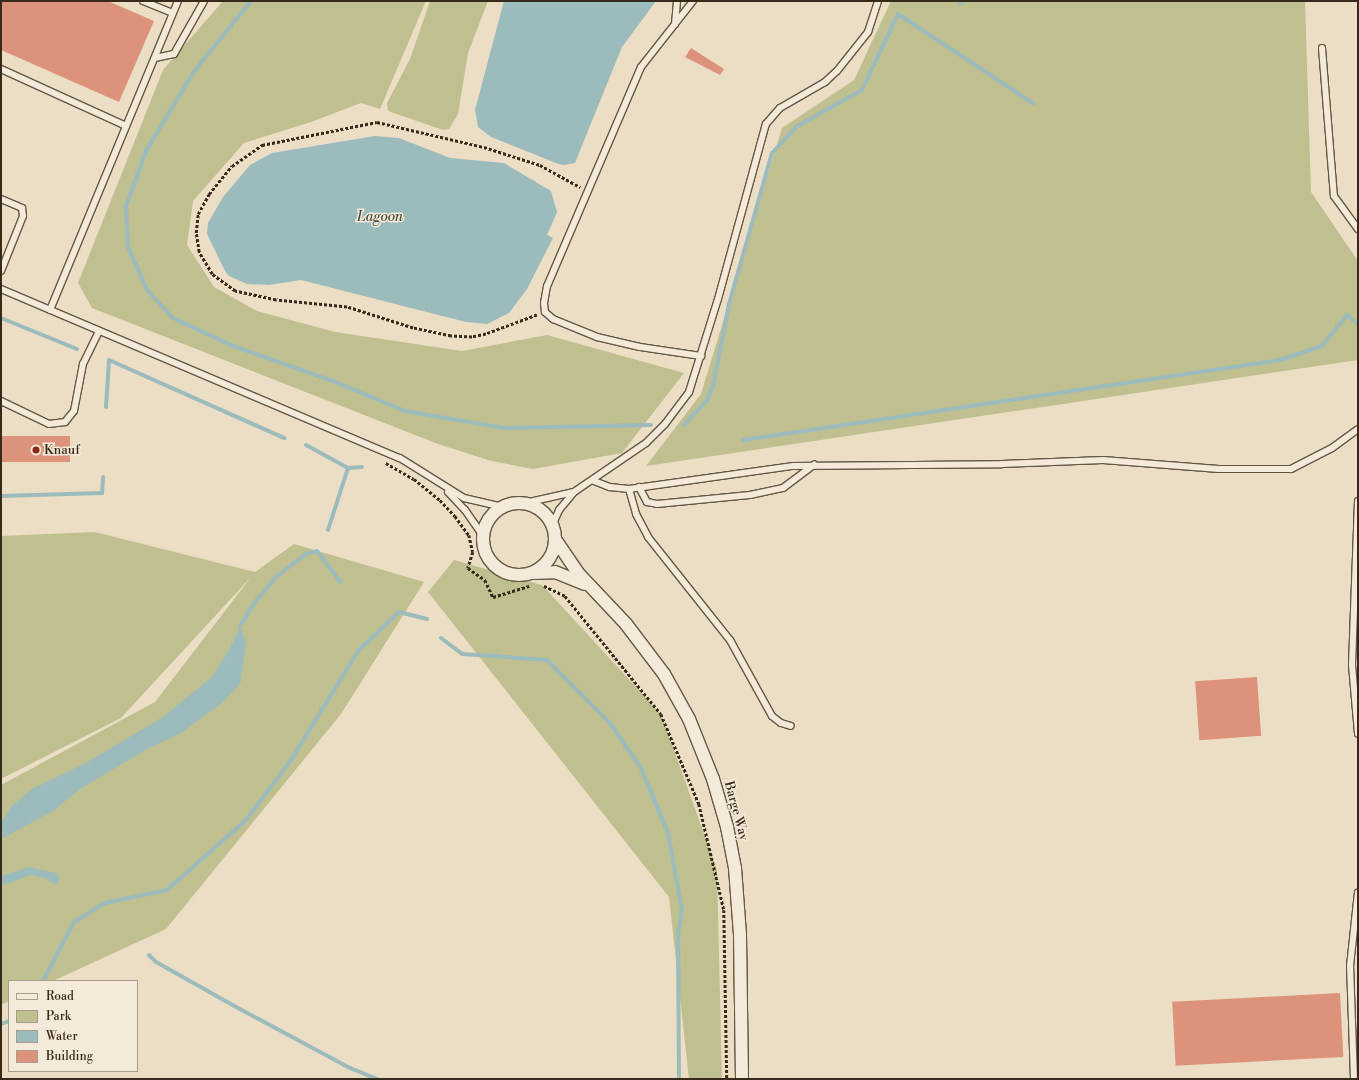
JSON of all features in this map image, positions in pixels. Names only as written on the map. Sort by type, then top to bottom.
[{"type":"street","points":[[513,503],[525,503],[536,507],[546,515],[552,526],[555,539],[548,560],[529,573],[518,575],[497,568],[484,551],[483,536],[492,514],[502,507],[513,503]]},
{"type":"street","name":"Barge Way","points":[[555,539],[591,588],[626,624],[671,686],[696,736],[720,803],[736,868],[738,895],[742,1079]]},
{"type":"street","name":"Barge Way","points":[[529,573],[555,572],[591,588]]},
{"type":"lane","points":[[143,1],[174,13]]},
{"type":"lane","points":[[50,310],[178,1]]},
{"type":"lane","points":[[155,58],[174,54],[204,1]]},
{"type":"lane","points":[[675,24],[677,1]]},
{"type":"lane","points":[[694,1],[641,67],[547,286],[545,312],[558,322],[616,342],[701,356]]},
{"type":"lane","points":[[525,503],[574,492],[594,481],[638,449],[665,424],[689,392],[701,356],[766,124],[780,108],[825,82],[837,71],[868,32],[878,1]]},
{"type":"lane","points":[[1322,48],[1334,196],[1358,229]]},
{"type":"lane","points":[[1,69],[126,126]]},
{"type":"lane","points":[[1,199],[22,208],[23,216],[1,272]]},
{"type":"lane","points":[[1,289],[400,458],[445,488],[464,498],[502,507]]},
{"type":"lane","points":[[1,401],[49,424],[65,422],[74,411],[83,364],[99,331]]},
{"type":"lane","points":[[594,481],[610,487],[629,489],[771,468],[814,465],[1002,464],[1103,460],[1219,469],[1291,469],[1332,448],[1358,429]]},
{"type":"lane","points":[[639,487],[647,502],[657,504],[750,495],[783,488],[814,465]]},
{"type":"lane","points":[[445,488],[465,510],[483,536]]},
{"type":"lane","points":[[629,489],[636,514],[648,537],[730,640],[772,716],[791,726]]},
{"type":"lane","points":[[552,526],[559,510],[574,492]]},
{"type":"lane","points":[[1358,501],[1352,665],[1358,734]]},
{"type":"lane","points":[[1354,1079],[1350,966],[1358,892]]},
{"type":"path","points":[[545,312],[486,334],[463,337],[413,328],[342,306],[247,295],[235,291],[219,281],[204,263],[196,242],[198,214],[209,194],[232,166],[262,145],[377,122],[484,147],[540,165],[588,192]]},
{"type":"path","points":[[380,460],[414,479],[440,500],[455,516],[469,535],[473,552],[468,568],[485,580],[493,597],[535,585]]},
{"type":"path","points":[[542,585],[565,596],[660,714],[679,751],[699,804],[724,910],[726,1079]]},
{"type":"green space","points":[[223,1],[426,1],[380,109],[361,103],[311,122],[244,143],[193,201],[187,245],[214,287],[257,311],[335,332],[462,351],[547,335],[684,373],[622,453],[533,469],[491,461],[438,444],[92,308],[78,283],[163,70]]},
{"type":"green space","points":[[430,1],[488,1],[468,53],[458,114],[449,129],[443,130],[388,111],[387,103],[410,59]]},
{"type":"green space","points":[[891,1],[1305,1],[1311,192],[1358,261],[1358,360],[646,466],[701,394],[782,128],[854,80]]},
{"type":"green space","points":[[95,532],[255,572],[294,544],[424,582],[341,714],[166,929],[55,980],[8,980],[8,1002],[1,1005],[1,785],[155,702],[251,577],[121,718],[1,779],[1,536]]},
{"type":"green space","points":[[454,560],[542,585],[661,714],[717,870],[722,1079],[689,1079],[669,897],[428,592]]},
{"type":"water","points":[[504,1],[656,1],[622,47],[575,163],[563,165],[556,163],[491,137],[478,127],[475,110]]},
{"type":"water","name":"Lagoon","points":[[375,136],[399,138],[450,158],[504,163],[551,191],[557,212],[547,235],[553,238],[527,289],[509,313],[487,324],[466,322],[301,280],[269,285],[247,284],[229,276],[225,271],[207,234],[208,223],[223,197],[250,165],[272,153]]},
{"type":"water","points":[[240,626],[246,643],[240,684],[222,703],[181,733],[147,749],[80,789],[53,811],[1,839],[1,822],[12,806],[32,789],[86,763],[163,717],[212,677],[232,645]]},
{"type":"water","points":[[29,867],[56,873],[60,879],[56,885],[45,878],[31,875],[1,886],[1,876]]},
{"type":"building","points":[[1,1],[108,1],[154,21],[119,102],[1,50]]},
{"type":"building","points":[[691,48],[724,69],[720,75],[685,57]]},
{"type":"building","name":"Knauf","points":[[1,436],[70,436],[70,462],[1,462]]},
{"type":"building","points":[[1257,677],[1261,736],[1199,740],[1195,681]]},
{"type":"building","points":[[1340,993],[1343,1057],[1176,1066],[1172,1002]]},
{"type":"waterway","points":[[251,1],[193,73],[146,151],[126,206],[128,247],[147,290],[173,318],[233,346],[333,381],[405,411],[504,428],[651,425]]},
{"type":"waterway","points":[[960,3],[964,1]]},
{"type":"waterway","points":[[684,425],[707,400],[713,386],[729,304],[772,153],[796,127],[862,90],[898,14],[1034,104]]},
{"type":"waterway","points":[[743,440],[1280,360],[1322,346],[1347,315],[1358,324]]},
{"type":"waterway","points":[[1,318],[77,349]]},
{"type":"waterway","points":[[106,407],[109,360],[284,438]]},
{"type":"waterway","points":[[306,445],[348,468],[328,530]]},
{"type":"waterway","points":[[348,468],[362,467]]},
{"type":"waterway","points":[[1,496],[102,493],[103,477]]},
{"type":"waterway","points":[[240,626],[255,602],[276,577],[305,554],[317,551],[340,582]]},
{"type":"waterway","points":[[44,980],[74,922],[105,903],[167,890],[247,819],[291,760],[358,651],[399,612],[427,619]]},
{"type":"waterway","points":[[441,638],[462,654],[547,660],[610,723],[641,768],[668,833],[682,910],[678,936],[679,1079]]},
{"type":"waterway","points":[[149,955],[156,962],[238,1008],[350,1068],[377,1079]]},
{"type":"waterway","points":[[1,1024],[8,1021]]},
{"type":"place","name":"Knauf","points":[[36,450]]}]
